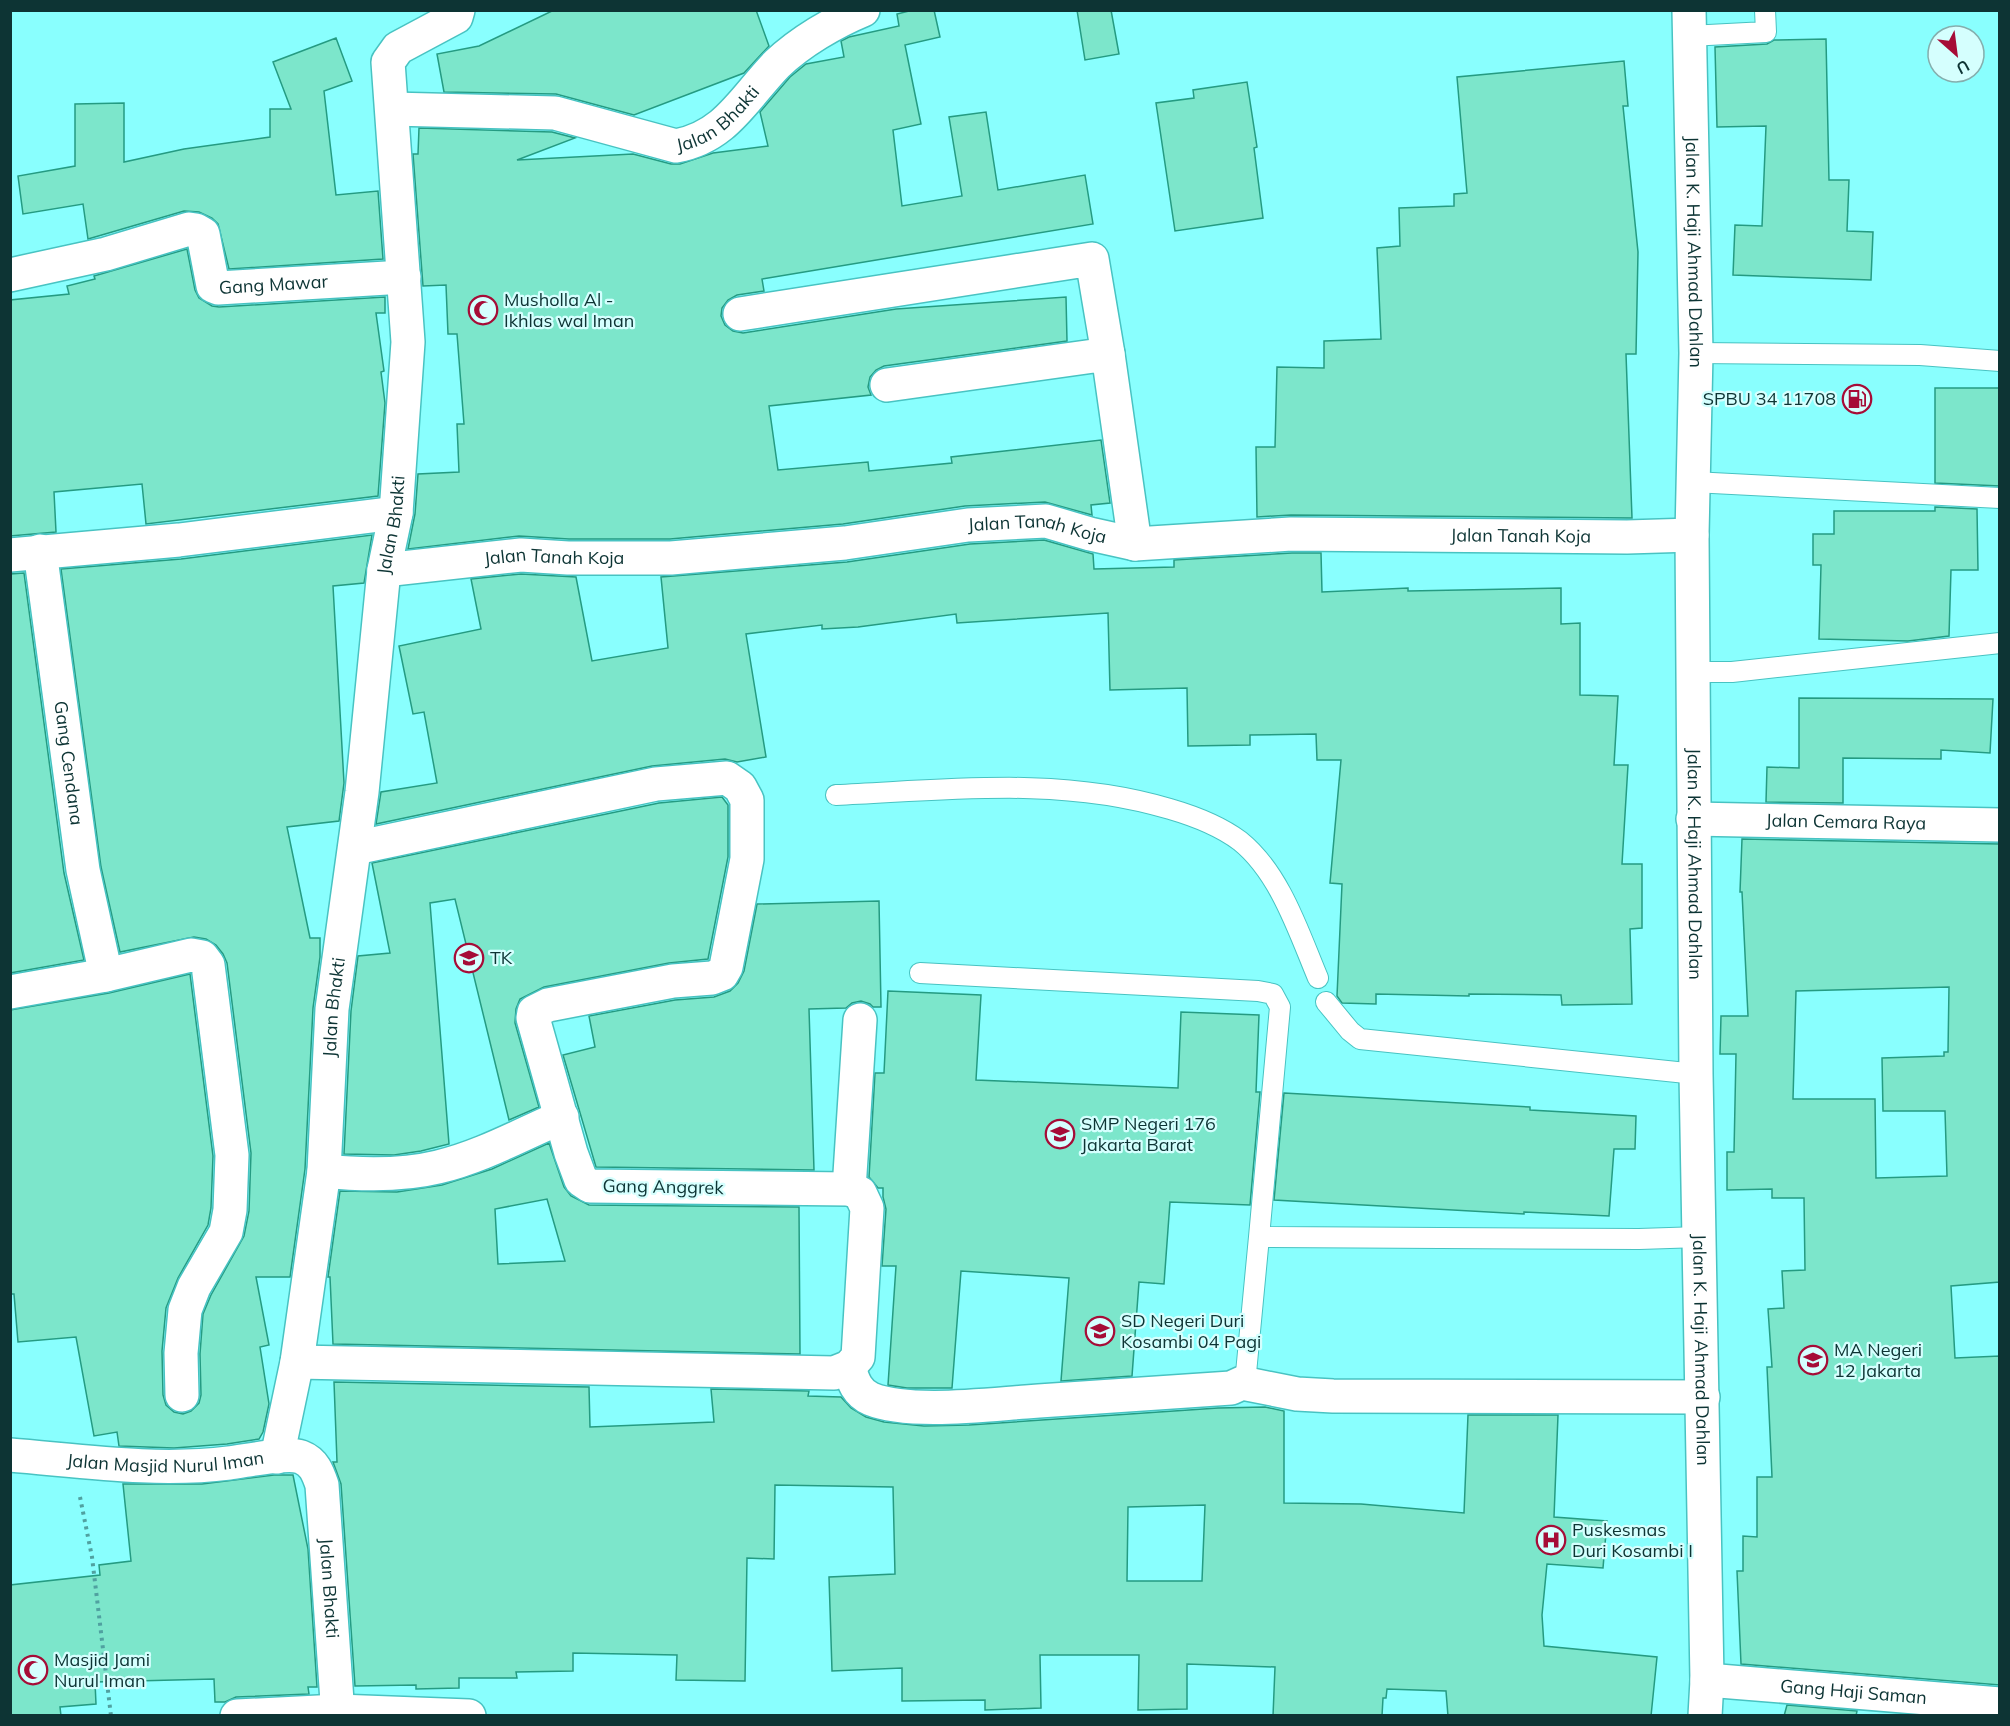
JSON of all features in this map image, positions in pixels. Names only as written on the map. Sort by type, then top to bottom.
[{"type":"street","points":[[392,109],[388,62],[393,54],[398,48],[456,17],[458,10]]},
{"type":"street","name":"Jalan Bhakti","points":[[277,1456],[297,1362],[324,1171],[332,1009],[355,848],[384,570],[396,513],[408,342],[392,109],[555,113],[676,146],[693,143],[708,136],[734,114],[778,63],[816,34],[863,10]]},
{"type":"street","name":"Jalan K. Haji Ahmad Dahlan","points":[[1689,23],[1696,353],[1692,535],[1696,1074],[1707,1680],[1705,1716]]},
{"type":"street","name":"Gang Mawar","points":[[10,275],[106,254],[189,230],[196,230],[203,234],[213,286],[218,288],[404,277]]},
{"type":"street","points":[[740,314],[1092,259],[1135,544]]},
{"type":"street","points":[[887,385],[1108,354]]},
{"type":"street","points":[[25,553],[179,540],[396,513]]},
{"type":"street","name":"Jalan Tanah Koja","points":[[384,570],[521,555],[568,558],[671,558],[845,543],[968,525],[1046,521],[1135,544],[1291,534],[1627,537],[1692,535]]},
{"type":"street","name":"Gang Cendana","points":[[25,553],[83,870],[106,975]]},
{"type":"street","name":"Gang Anggrek","points":[[355,848],[657,784],[727,778],[740,787],[747,800],[747,859],[726,967],[722,974],[712,978],[673,981],[548,1005],[534,1012],[533,1018],[562,1117],[581,1180],[590,1186],[849,1189]]},
{"type":"street","name":"Jalan Cemara Raya","points":[[1694,819],[2000,825]]},
{"type":"street","points":[[10,992],[106,975],[191,956],[202,957],[208,965],[232,1155],[230,1210],[226,1232],[195,1287],[185,1310],[181,1353],[182,1395]]},
{"type":"street","points":[[297,1362],[834,1373],[849,1367],[858,1357],[862,1323],[867,1208],[860,1192],[849,1189],[860,1020]]},
{"type":"street","points":[[324,1171],[359,1175],[414,1172],[440,1167],[562,1117]]},
{"type":"street","points":[[849,1367],[853,1383],[859,1391],[869,1398],[891,1405],[955,1407],[1231,1388],[1242,1383],[1297,1394],[1702,1396]]},
{"type":"street","name":"Jalan Masjid Nurul Iman","points":[[10,1455],[165,1467],[205,1466],[277,1456],[301,1457],[316,1467]]},
{"type":"street","name":"Jalan Bhakti","points":[[316,1467],[322,1485],[338,1713]]},
{"type":"street","name":"Gang Haji Saman","points":[[1707,1680],[2000,1704]]},
{"type":"street","points":[[237,1716],[338,1713],[469,1716]]},
{"type":"lane","points":[[1689,23],[1766,32],[1765,10]]},
{"type":"lane","points":[[1696,353],[1920,355],[2000,361]]},
{"type":"lane","points":[[1693,482],[2000,498]]},
{"type":"lane","points":[[1693,672],[1732,672],[2000,643]]},
{"type":"lane","points":[[836,795],[1016,786],[1051,788],[1086,791],[1139,801],[1193,816],[1240,841],[1264,867],[1288,908],[1318,978]]},
{"type":"lane","points":[[920,973],[1258,991],[1273,994],[1280,1007],[1246,1373],[1242,1383]]},
{"type":"lane","points":[[1326,1002],[1360,1040],[1696,1074]]},
{"type":"lane","points":[[1259,1237],[1639,1239],[1700,1237]]},
{"type":"path","points":[[71,1460],[85,1515],[92,1557],[111,1716]]},
{"type":"building","points":[[554,10],[756,10],[769,46],[744,73],[634,115],[556,94],[444,92],[437,54],[479,46]]},
{"type":"building","points":[[913,10],[934,10],[940,37],[905,45],[921,124],[893,130],[902,206],[962,196],[949,117],[986,112],[998,190],[1085,175],[1093,224],[762,279],[764,291],[737,295],[728,300],[722,308],[721,316],[725,325],[733,331],[743,333],[896,309],[1066,297],[1067,341],[884,366],[870,377],[868,387],[871,395],[769,406],[778,470],[868,462],[869,471],[952,463],[951,457],[1101,440],[1110,503],[1091,505],[1092,515],[1045,502],[965,506],[843,524],[670,539],[569,539],[519,536],[408,549],[415,514],[418,474],[459,472],[457,424],[464,424],[457,334],[448,334],[446,285],[423,286],[413,154],[418,154],[419,128],[552,132],[575,138],[517,160],[633,154],[671,164],[680,164],[713,153],[768,146],[760,112],[790,77],[806,64],[844,57],[841,41],[849,37],[899,26],[897,14]]},
{"type":"building","points":[[1077,10],[1111,10],[1119,54],[1085,60]]},
{"type":"building","points":[[336,38],[352,81],[324,91],[336,195],[378,191],[383,259],[229,269],[218,224],[212,218],[199,212],[184,211],[88,239],[83,204],[23,214],[18,176],[75,166],[75,104],[124,103],[124,162],[184,149],[270,137],[270,109],[291,109],[273,62]]},
{"type":"building","points":[[1826,39],[1829,180],[1849,180],[1847,231],[1873,232],[1871,280],[1733,275],[1735,225],[1762,226],[1766,126],[1717,127],[1715,47],[1767,44],[1774,40]]},
{"type":"building","points":[[1624,61],[1628,106],[1623,106],[1638,252],[1636,354],[1626,354],[1632,518],[1291,515],[1257,517],[1256,447],[1275,447],[1277,367],[1324,368],[1324,341],[1381,339],[1377,248],[1400,246],[1399,208],[1454,206],[1454,194],[1467,193],[1457,77]]},
{"type":"building","points":[[1247,82],[1257,147],[1254,148],[1263,218],[1175,231],[1156,103],[1194,98],[1193,90]]},
{"type":"building","points":[[187,249],[195,290],[199,298],[212,306],[385,297],[385,313],[376,313],[384,371],[381,372],[385,403],[378,496],[146,524],[142,484],[54,492],[56,532],[10,536],[10,300],[69,294],[67,286]]},
{"type":"building","points":[[1935,388],[2000,388],[2000,486],[1935,483]]},
{"type":"building","points":[[1935,507],[1977,509],[1978,570],[1951,570],[1949,636],[1908,641],[1819,639],[1821,565],[1813,565],[1813,534],[1834,534],[1834,511],[1935,511]]},
{"type":"building","points":[[372,535],[364,583],[333,586],[344,783],[339,821],[287,827],[310,938],[320,938],[320,957],[313,1008],[305,1169],[290,1277],[256,1277],[269,1345],[260,1347],[269,1404],[263,1432],[259,1439],[227,1444],[174,1448],[119,1446],[117,1432],[94,1436],[76,1337],[18,1342],[14,1294],[10,1294],[10,1010],[109,993],[190,974],[213,1156],[208,1225],[178,1278],[166,1308],[162,1351],[163,1395],[166,1405],[174,1412],[183,1414],[191,1411],[199,1403],[203,1314],[244,1236],[249,1211],[251,1153],[227,963],[223,954],[216,945],[206,939],[194,937],[120,952],[101,867],[61,569],[181,559]]},
{"type":"building","points":[[1044,540],[1093,554],[1094,569],[1174,567],[1174,560],[1321,553],[1322,592],[1408,588],[1408,591],[1561,588],[1561,624],[1580,623],[1580,695],[1618,696],[1614,765],[1628,765],[1622,864],[1642,864],[1642,928],[1630,929],[1632,1004],[1562,1005],[1561,995],[1469,994],[1469,996],[1376,994],[1376,1004],[1342,1003],[1337,996],[1342,884],[1330,883],[1341,760],[1317,760],[1316,734],[1250,735],[1250,745],[1188,746],[1187,688],[1110,690],[1108,613],[957,623],[956,614],[858,627],[822,629],[822,625],[746,634],[766,757],[737,762],[725,759],[652,766],[376,824],[381,792],[437,783],[424,712],[413,714],[399,646],[481,629],[471,579],[521,574],[576,577],[592,661],[668,648],[661,577],[847,562],[970,544]]},
{"type":"building","points":[[24,573],[64,873],[84,960],[10,973],[10,574]]},
{"type":"building","points":[[1799,698],[1993,699],[1990,753],[1941,750],[1941,759],[1843,758],[1843,803],[1766,802],[1767,767],[1799,768]]},
{"type":"building","points":[[722,797],[728,805],[728,857],[708,959],[669,963],[544,987],[520,999],[516,1009],[515,1023],[539,1107],[509,1120],[455,899],[430,903],[449,1144],[394,1155],[344,1154],[351,1011],[358,956],[390,953],[372,863],[659,803]]},
{"type":"building","points":[[1742,839],[2000,844],[2000,1282],[1951,1286],[1955,1358],[2000,1356],[2000,1685],[1741,1664],[1737,1571],[1743,1571],[1743,1536],[1757,1537],[1757,1477],[1772,1477],[1767,1367],[1772,1367],[1768,1309],[1784,1308],[1782,1271],[1805,1270],[1804,1198],[1772,1198],[1772,1189],[1727,1190],[1727,1152],[1734,1152],[1736,1054],[1720,1054],[1721,1016],[1748,1016],[1742,892],[1740,892]],"holes":[[[1949,987],[1948,1052],[1944,1052],[1944,1056],[1882,1058],[1883,1111],[1945,1111],[1947,1176],[1876,1178],[1875,1099],[1793,1099],[1796,991]]]},
{"type":"building","points":[[879,901],[881,1007],[873,1007],[861,1001],[852,1003],[846,1008],[809,1009],[814,1170],[596,1167],[563,1055],[595,1047],[589,1016],[675,1000],[714,997],[730,991],[738,983],[744,971],[757,904]]},
{"type":"building","points":[[888,991],[981,995],[976,1080],[1178,1088],[1181,1012],[1259,1015],[1256,1092],[1260,1092],[1250,1205],[1170,1202],[1164,1284],[1139,1282],[1132,1376],[1061,1381],[1069,1278],[961,1271],[952,1388],[907,1388],[888,1385],[896,1266],[882,1266],[886,1209],[883,1188],[878,1188],[869,1177],[875,1073],[884,1073]]},
{"type":"building","points":[[1284,1093],[1530,1107],[1530,1110],[1636,1116],[1635,1149],[1614,1149],[1609,1216],[1524,1212],[1524,1214],[1274,1200]]},
{"type":"building","points":[[549,1143],[564,1187],[571,1196],[589,1205],[799,1207],[800,1354],[333,1344],[330,1277],[328,1277],[340,1191],[397,1192],[442,1185],[492,1169]],"holes":[[[547,1199],[565,1261],[498,1264],[495,1209]]]},
{"type":"building","points":[[334,1382],[589,1387],[590,1427],[714,1422],[711,1389],[809,1391],[808,1396],[841,1397],[851,1408],[866,1417],[884,1422],[924,1426],[1265,1407],[1284,1411],[1284,1503],[1361,1504],[1464,1513],[1468,1415],[1558,1415],[1554,1517],[1607,1521],[1603,1568],[1547,1564],[1542,1615],[1544,1646],[1657,1657],[1651,1716],[1448,1716],[1446,1691],[1387,1689],[1386,1698],[1383,1698],[1382,1716],[1273,1716],[1275,1667],[1187,1664],[1187,1709],[1138,1710],[1139,1655],[1040,1655],[1041,1708],[985,1710],[985,1700],[902,1701],[902,1668],[832,1671],[829,1577],[895,1574],[893,1487],[775,1485],[774,1559],[747,1558],[745,1681],[676,1680],[677,1655],[573,1653],[573,1671],[516,1672],[517,1678],[459,1678],[459,1688],[416,1689],[416,1685],[355,1686],[341,1484],[333,1462],[337,1462]],"holes":[[[1205,1505],[1202,1581],[1127,1581],[1128,1507]]]},
{"type":"building","points":[[274,1475],[293,1475],[308,1549],[317,1687],[308,1687],[309,1694],[236,1697],[225,1702],[215,1702],[214,1679],[95,1682],[96,1704],[60,1707],[61,1716],[10,1716],[10,1585],[100,1575],[99,1565],[131,1561],[123,1484],[202,1484]]},
{"type":"building","points":[[1787,1705],[1857,1711],[1856,1716],[1784,1716]]},
{"type":"place","name":"Musholla Al - Ikhlas wal Iman","points":[[483,310]]},
{"type":"place","name":"SPBU 34 11708","points":[[1857,399]]},
{"type":"place","name":"TK","points":[[469,958]]},
{"type":"place","name":"SMP Negeri 176 Jakarta Barat","points":[[1060,1134]]},
{"type":"place","name":"SD Negeri Duri Kosambi 04 Pagi","points":[[1100,1331]]},
{"type":"place","name":"MA Negeri 12 Jakarta","points":[[1813,1360]]},
{"type":"place","name":"Puskesmas Duri Kosambi I","points":[[1551,1540]]},
{"type":"place","name":"Masjid Jami Nurul Iman","points":[[33,1670]]}]
